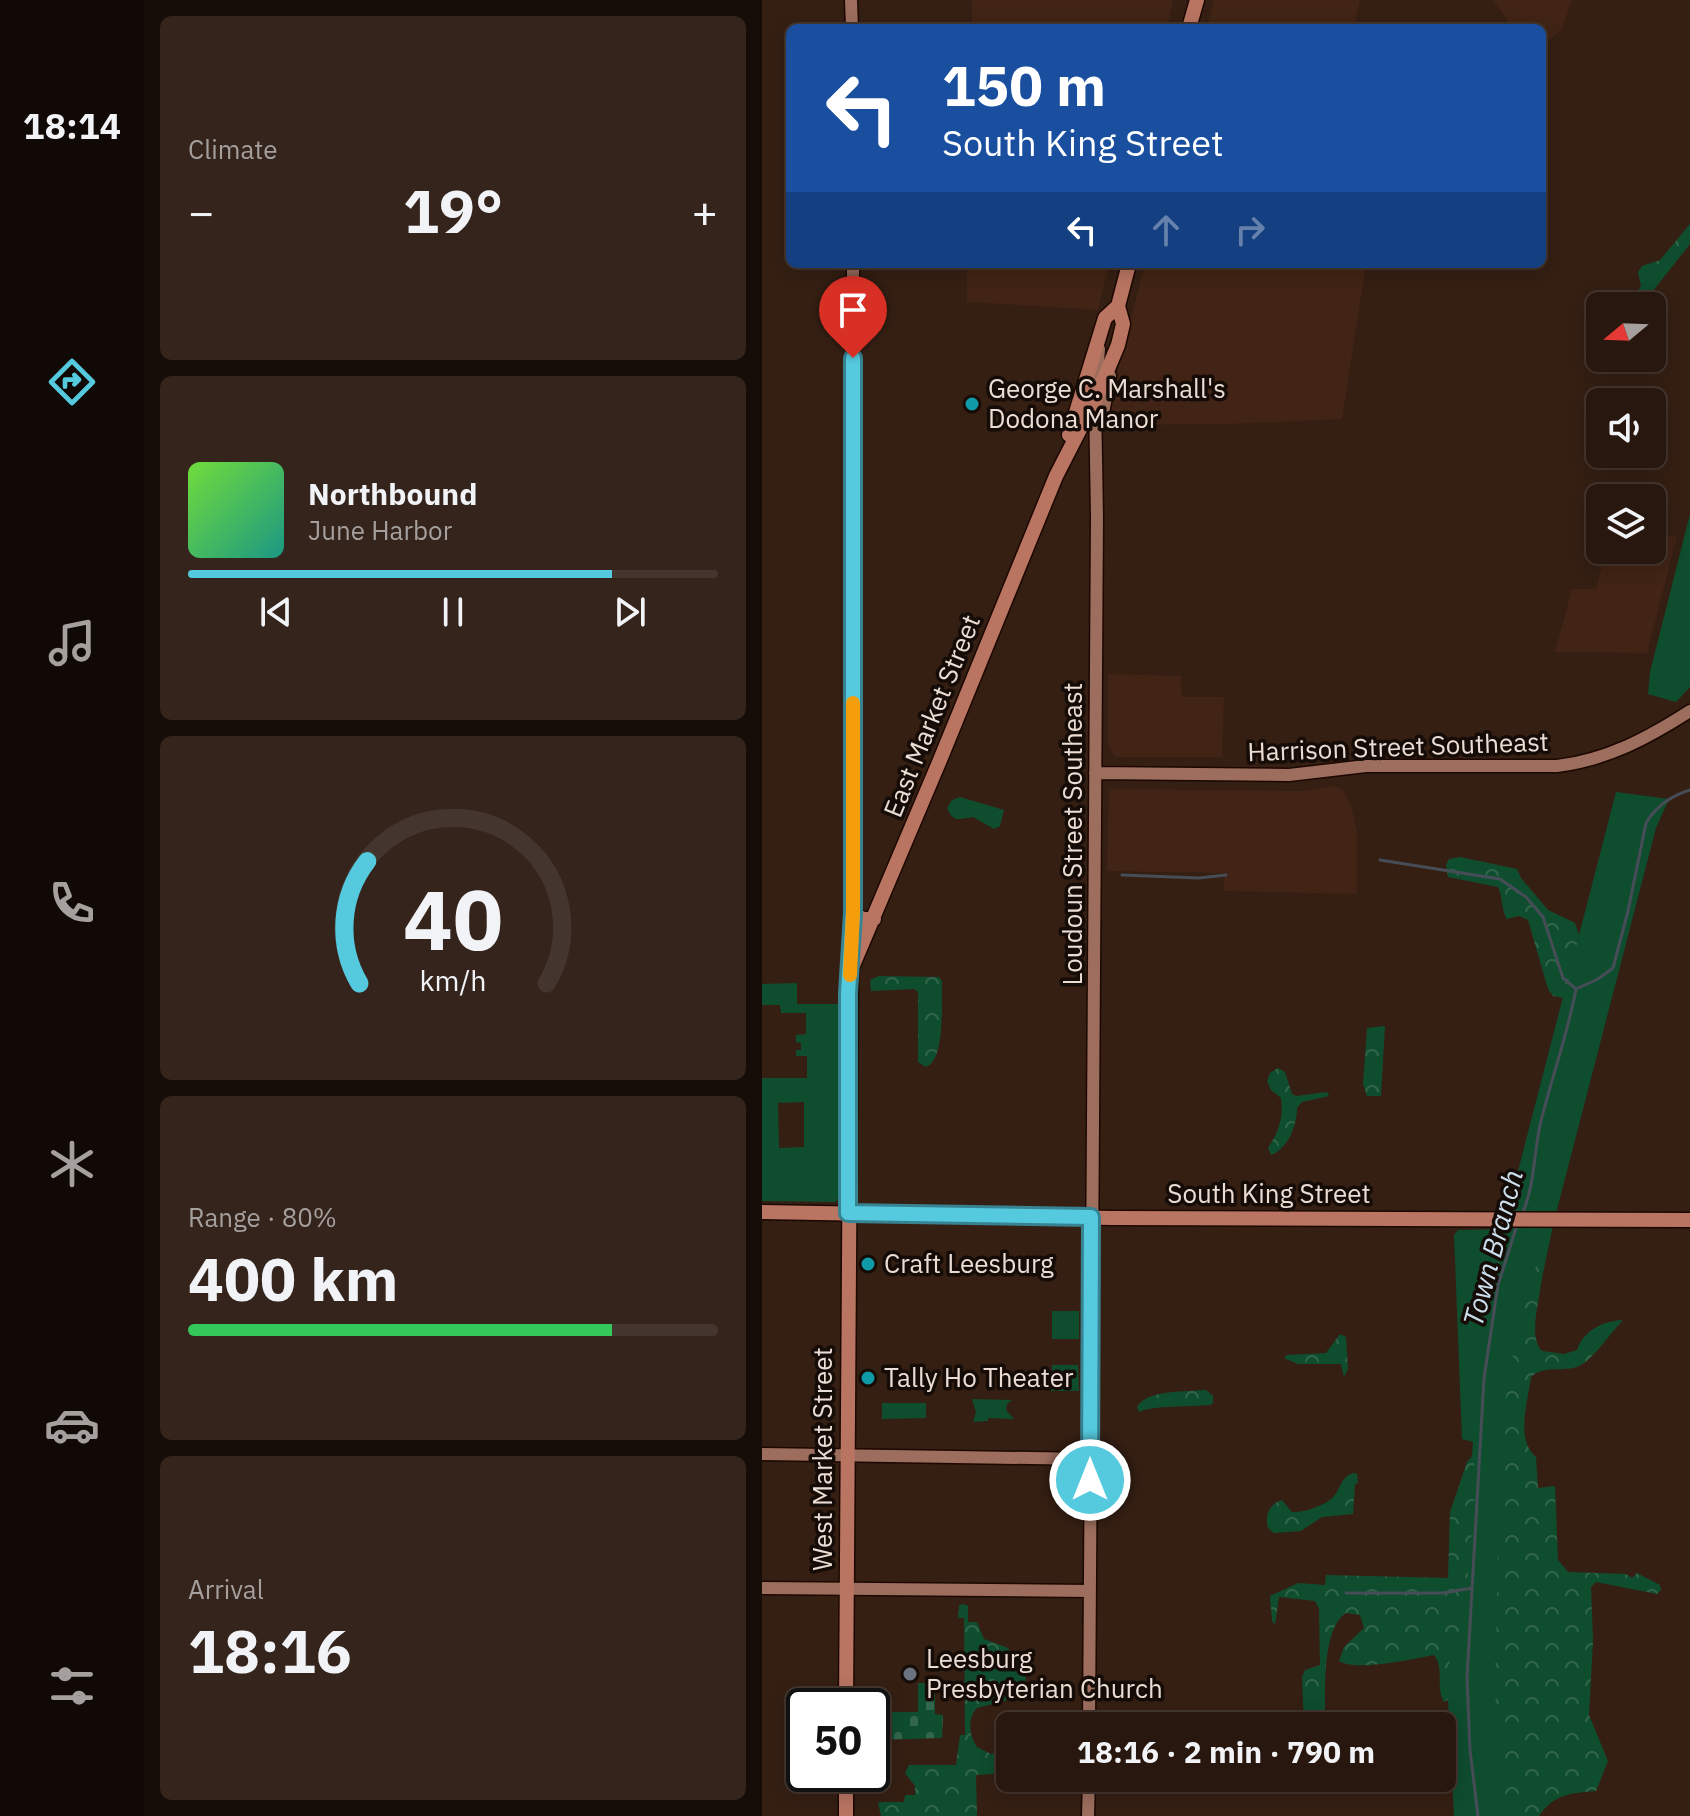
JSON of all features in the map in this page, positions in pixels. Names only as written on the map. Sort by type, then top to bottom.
[{"type":"main road","points":[[1190,24],[1197,0]]},
{"type":"main road","name":"East Market Street","points":[[1056,476],[1095,400],[1118,345],[1123,324],[1118,306],[1128,268]]},
{"type":"main road","name":"East Market Street","points":[[848,1213],[851,970],[1056,476],[1105,318],[1118,306]]},
{"type":"main road","points":[[853,913],[863,919],[874,919]]},
{"type":"main road","name":"South King Street","points":[[762,1212],[1690,1220]]},
{"type":"main road","name":"West Market Street","points":[[846,1688],[848,1213]]},
{"type":"main road","points":[[846,1792],[846,1816]]},
{"type":"street","points":[[851,0],[852,24]]},
{"type":"street","points":[[851,970],[853,268]]},
{"type":"street","name":"Loudoun Street Southeast","points":[[1089,1712],[1091,1217],[1095,1080],[1095,400],[1100,338]]},
{"type":"street","name":"Loudoun Street Southeast","points":[[1097,451],[1104,402],[1118,345]]},
{"type":"street","name":"Harrison Street Southeast","points":[[1095,773],[1289,775],[1366,766],[1557,766],[1617,752],[1690,711]]},
{"type":"street","points":[[762,1454],[1090,1459]]},
{"type":"street","points":[[762,1588],[1090,1591]]},
{"type":"street","points":[[1088,1816],[1089,1792]]},
{"type":"shaded area","points":[[972,0],[1173,0],[1168,24],[972,24]]},
{"type":"shaded area","points":[[1214,0],[1360,0],[1355,24],[1208,24]]},
{"type":"shaded area","points":[[1493,0],[1572,0],[1562,29],[1546,43],[1546,24],[1510,24]]},
{"type":"shaded area","points":[[967,268],[1108,268],[1098,310],[967,302]]},
{"type":"shaded area","points":[[1144,268],[1365,268],[1342,419],[1108,425],[1111,396]]},
{"type":"shaded area","points":[[1666,536],[1677,536],[1647,653],[1555,652],[1572,589],[1596,589],[1602,564],[1666,564]]},
{"type":"shaded area","points":[[1108,674],[1181,676],[1182,697],[1224,697],[1222,757],[1115,757],[1108,745]]},
{"type":"shaded area","points":[[1333,786],[1342,789],[1351,806],[1357,831],[1357,894],[1224,891],[1223,873],[1107,871],[1109,789],[1301,791]]},
{"type":"green space","points":[[1690,224],[1690,244],[1652,292],[1637,292],[1641,286],[1638,272],[1642,266],[1660,260]]},
{"type":"green space","points":[[1690,514],[1690,687],[1676,702],[1648,694],[1650,672]]},
{"type":"green space","points":[[1616,792],[1669,799],[1656,828],[1554,1221],[1534,1316],[1514,1466],[1514,1816],[1454,1816],[1456,1712],[1449,1712],[1445,1642],[1463,1580],[1473,1442],[1462,1439],[1454,1235],[1458,1230],[1503,1229]]},
{"type":"green space","points":[[960,797],[1004,810],[1000,826],[994,829],[973,817],[954,818],[947,808],[952,800]]},
{"type":"green space","points":[[1460,857],[1517,869],[1548,910],[1575,923],[1579,935],[1564,998],[1553,996],[1548,989],[1528,920],[1519,916],[1507,919],[1498,887],[1448,877],[1446,865],[1449,859]]},
{"type":"green space","points":[[879,976],[939,977],[942,981],[940,1042],[932,1062],[926,1067],[918,1062],[918,992],[914,989],[871,991],[870,980]]},
{"type":"green space","points":[[797,983],[797,1004],[840,1004],[836,1202],[762,1201],[762,1078],[807,1078],[807,1056],[796,1056],[796,1050],[801,1050],[801,1043],[796,1042],[796,1035],[806,1034],[806,1013],[781,1013],[780,1005],[762,1005],[762,984]],"holes":[[[804,1102],[804,1147],[779,1148],[778,1103]]]},
{"type":"green space","points":[[1385,1026],[1381,1096],[1367,1096],[1363,1084],[1367,1028]]},
{"type":"green space","points":[[1278,1068],[1285,1072],[1292,1094],[1327,1092],[1329,1096],[1302,1102],[1297,1108],[1287,1142],[1271,1155],[1268,1148],[1275,1137],[1282,1105],[1281,1098],[1271,1090],[1267,1081],[1270,1073]]},
{"type":"green space","points":[[1540,1254],[1542,1277],[1535,1331],[1542,1351],[1564,1354],[1577,1350],[1584,1337],[1595,1328],[1623,1320],[1584,1363],[1573,1368],[1542,1371],[1531,1377],[1524,1430],[1536,1457],[1538,1488],[1555,1486],[1558,1560],[1568,1572],[1626,1574],[1632,1578],[1637,1573],[1660,1585],[1661,1590],[1657,1594],[1596,1582],[1591,1587],[1593,1641],[1589,1715],[1608,1761],[1596,1791],[1557,1799],[1539,1816],[1505,1816],[1495,1693],[1499,1505],[1505,1451],[1505,1403],[1512,1359]]},
{"type":"green space","points":[[1052,1311],[1079,1311],[1079,1339],[1052,1339]]},
{"type":"green space","points":[[1340,1334],[1346,1337],[1348,1369],[1344,1377],[1341,1364],[1298,1364],[1284,1358],[1287,1355],[1326,1353]]},
{"type":"green space","points":[[1052,1365],[1078,1365],[1079,1391],[1051,1391]]},
{"type":"green space","points":[[1206,1390],[1213,1396],[1210,1405],[1162,1407],[1139,1412],[1137,1407],[1142,1401],[1158,1394]]},
{"type":"green space","points":[[972,1399],[1012,1400],[1006,1410],[1014,1419],[988,1418],[988,1421],[973,1422],[976,1412]]},
{"type":"green space","points":[[882,1403],[926,1403],[926,1418],[882,1419]]},
{"type":"green space","points":[[1472,1456],[1476,1470],[1474,1510],[1464,1615],[1450,1656],[1448,1700],[1444,1702],[1441,1696],[1439,1666],[1434,1655],[1371,1665],[1339,1661],[1344,1647],[1364,1628],[1360,1615],[1346,1613],[1332,1634],[1328,1649],[1325,1712],[1303,1712],[1302,1677],[1305,1670],[1320,1665],[1319,1609],[1315,1601],[1279,1597],[1275,1625],[1270,1596],[1298,1583],[1325,1585],[1326,1575],[1448,1578],[1450,1512],[1467,1462]]},
{"type":"green space","points":[[1357,1474],[1358,1483],[1355,1484],[1353,1514],[1322,1517],[1301,1531],[1274,1533],[1268,1528],[1268,1514],[1278,1502],[1282,1500],[1292,1512],[1318,1506],[1331,1499],[1345,1478]]},
{"type":"green space","points":[[959,1605],[968,1606],[968,1622],[977,1622],[984,1639],[1006,1647],[1025,1664],[1026,1682],[1019,1697],[977,1708],[970,1722],[977,1747],[991,1754],[996,1753],[996,1774],[976,1775],[977,1816],[881,1816],[878,1802],[904,1802],[905,1795],[915,1795],[915,1786],[905,1773],[909,1765],[956,1765],[960,1735],[965,1735],[964,1618],[958,1618]]},
{"type":"green space","points":[[918,1683],[935,1683],[935,1714],[943,1715],[942,1738],[890,1740],[890,1712],[918,1712]]},
{"type":"waterway","name":"Town Branch","points":[[1522,1214],[1530,1190],[1542,1117],[1576,989],[1613,968],[1646,823],[1665,802],[1690,790]]},
{"type":"waterway","points":[[1380,860],[1500,879],[1526,897],[1543,917],[1563,978],[1575,988]]},
{"type":"waterway","points":[[1122,875],[1199,878],[1226,875]]},
{"type":"waterway","name":"Town Branch","points":[[1478,1816],[1470,1750],[1467,1678],[1484,1378],[1498,1285],[1517,1225]]},
{"type":"waterway","points":[[1346,1593],[1443,1593],[1472,1588]]},
{"type":"slow traffic","points":[[850,975],[853,703]]},
{"type":"place","name":"George C. Marshall's Dodona Manor","points":[[972,404]]},
{"type":"place","name":"Craft Leesburg","points":[[868,1264]]},
{"type":"place","name":"Tally Ho Theater","points":[[868,1378]]},
{"type":"place","name":"Leesburg Presbyterian Church","points":[[910,1674]]},
{"type":"route","points":[[853,358],[853,913],[848,993],[848,1213],[1091,1217],[1090,1480]]}]
